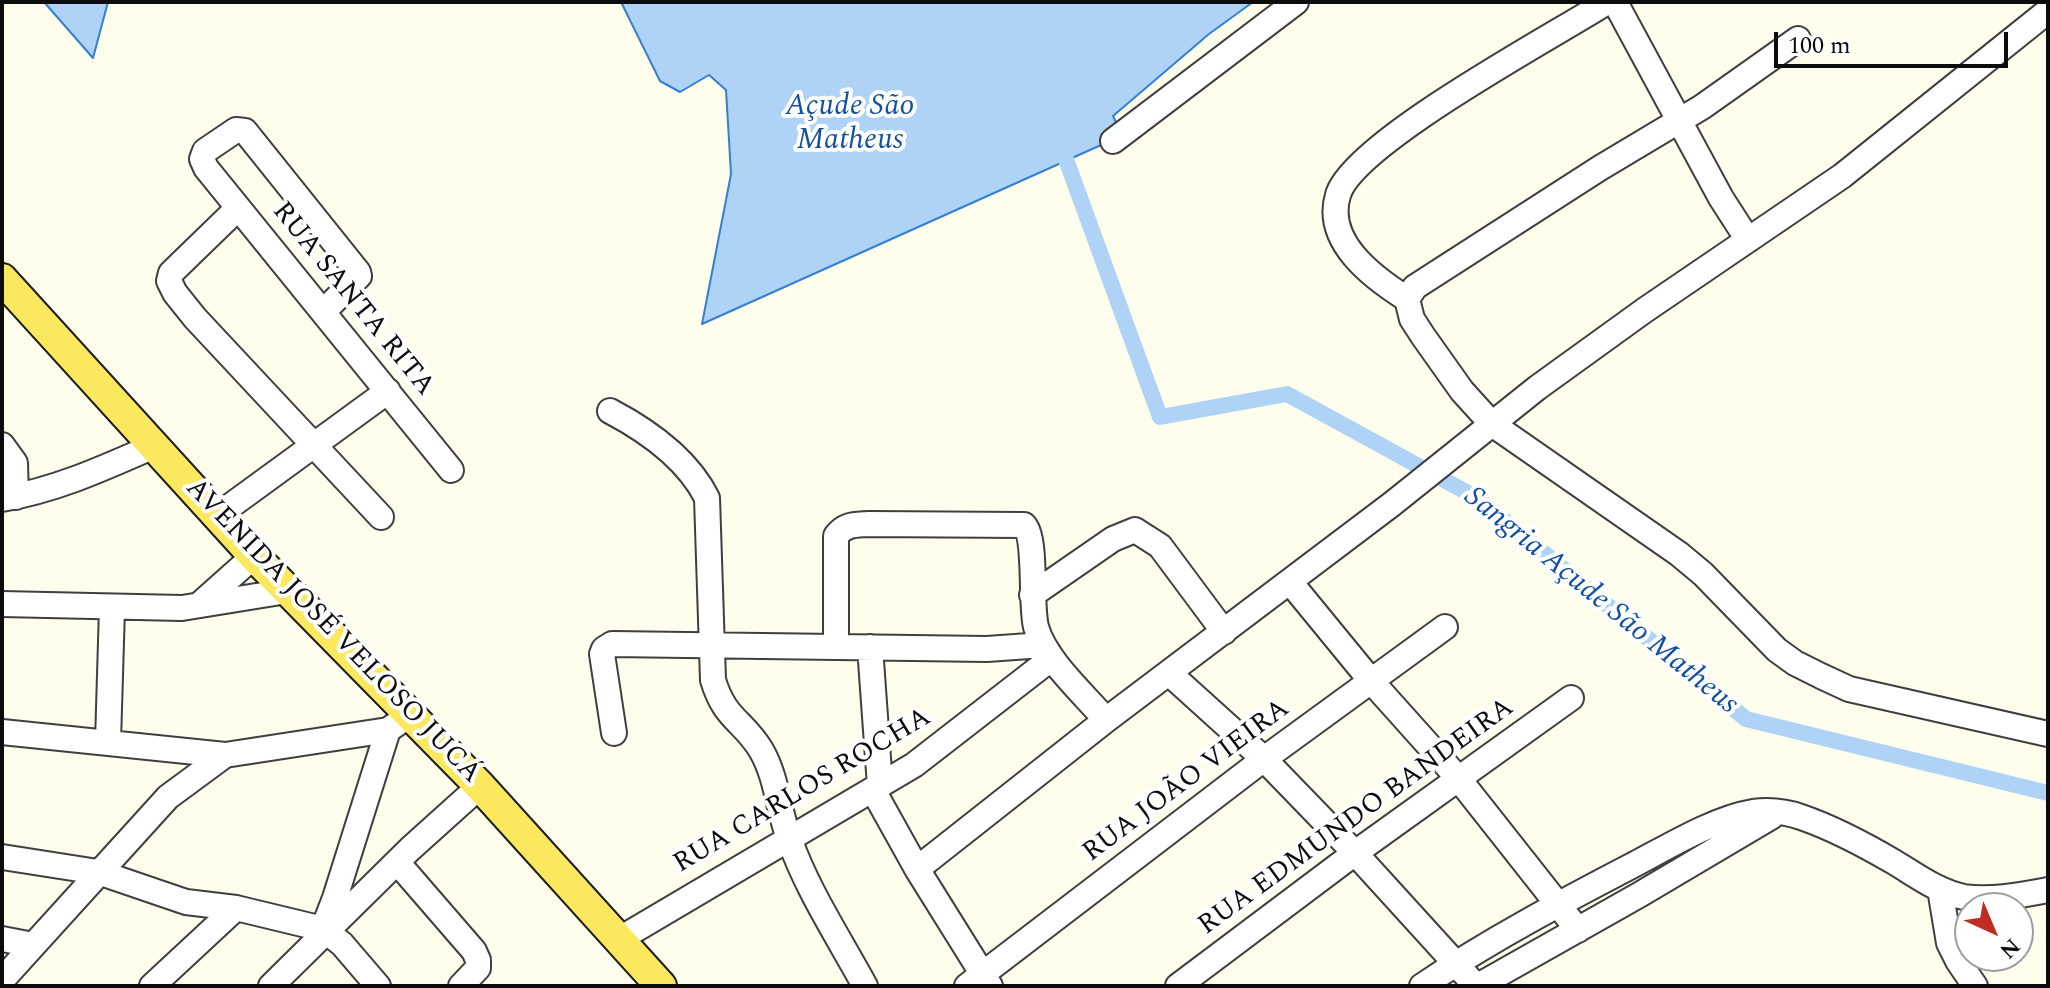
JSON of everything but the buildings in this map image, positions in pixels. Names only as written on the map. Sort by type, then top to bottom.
[{"type":"main road","name":"AVENIDA JOSÉ VELOSO JUCÁ","points":[[2,279],[287,591],[398,723],[480,786],[661,986]]},
{"type":"street","points":[[1113,141],[1296,2]]},
{"type":"street","points":[[1607,2],[1439,105],[1389,139],[1348,175],[1337,198],[1336,218],[1341,239],[1385,284],[1407,299],[1412,319],[1429,346],[1462,391],[1492,424],[1679,554],[1703,574],[1777,650],[1795,663],[1849,689],[2048,734]]},
{"type":"street","points":[[1615,2],[1721,198],[1748,240]]},
{"type":"street","points":[[917,869],[1492,424],[1633,318],[1842,176],[2048,11]]},
{"type":"street","points":[[1407,299],[1415,287],[1679,122],[1798,39]]},
{"type":"street","name":"RUA SANTA RITA","points":[[324,311],[355,283],[358,272],[245,131],[236,130],[205,151],[202,159],[206,168],[451,470]]},
{"type":"street","points":[[238,208],[171,273],[169,281],[195,318],[381,517]]},
{"type":"street","points":[[218,515],[388,391]]},
{"type":"street","points":[[610,411],[641,428],[662,446],[700,484],[707,498],[713,680],[717,696],[722,706],[761,750],[770,770],[788,837],[808,882],[865,986]]},
{"type":"street","points":[[2,445],[15,463],[9,498],[76,480],[154,446]]},
{"type":"street","points":[[836,646],[836,536],[848,526],[1024,525],[1032,539],[1034,618],[1047,652],[1106,720]]},
{"type":"street","points":[[1032,595],[1113,539],[1135,530],[1160,546],[1224,632]]},
{"type":"street","points":[[199,605],[254,556]]},
{"type":"street","points":[[1290,582],[1372,682],[1458,778],[1578,930]]},
{"type":"street","points":[[2,604],[171,608],[287,591]]},
{"type":"street","points":[[108,742],[112,608]]},
{"type":"street","name":"RUA JOÃO VIEIRA","points":[[980,982],[1264,759],[1445,627]]},
{"type":"street","points":[[614,733],[602,661],[602,654],[608,645],[836,646],[1047,652]]},
{"type":"street","points":[[870,647],[876,788],[980,982]]},
{"type":"street","name":"RUA CARLOS ROCHA","points":[[618,940],[914,765],[1047,652]]},
{"type":"street","points":[[1170,674],[1264,759],[1477,986],[1779,812]]},
{"type":"street","name":"RUA EDMUNDO BANDEIRA","points":[[1178,986],[1355,853],[1571,698]]},
{"type":"street","points":[[2,732],[225,755],[398,723]]},
{"type":"street","points":[[325,930],[398,723]]},
{"type":"street","points":[[2,980],[168,797],[225,755]]},
{"type":"street","points":[[271,986],[325,930],[480,786]]},
{"type":"street","points":[[1422,986],[1556,905],[1730,818],[1754,812],[1800,816],[1860,843],[1940,889],[1964,897],[2015,896],[2048,890]]},
{"type":"street","points":[[2,857],[98,872],[186,902],[236,908],[325,930],[378,986]]},
{"type":"street","points":[[397,862],[474,951],[478,968],[461,986]]},
{"type":"street","points":[[1940,889],[1949,943],[1975,986]]},
{"type":"street","points":[[152,986],[236,908]]},
{"type":"street","points":[[2,939],[33,945]]},
{"type":"water","points":[[44,2],[108,2],[93,58]]},
{"type":"water","name":"Açude São Matheus","points":[[621,2],[1253,2],[1209,34],[1113,116],[1122,134],[702,324],[731,174],[726,90],[709,75],[680,92],[660,81]]},
{"type":"waterway","name":"Sangria Açude São Matheus","points":[[1064,154],[1160,417],[1287,394],[1477,498],[1746,719],[2048,793]]}]
